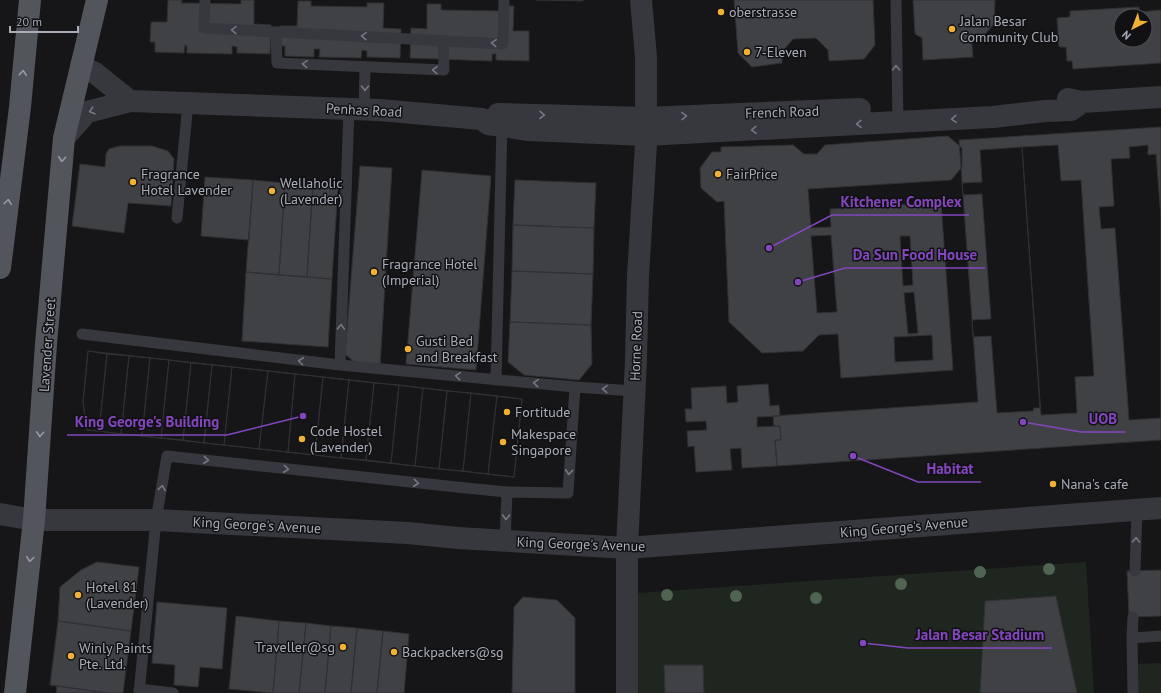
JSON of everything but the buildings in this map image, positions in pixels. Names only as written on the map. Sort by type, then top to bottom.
[{"type":"main road","points":[[0,268],[20,107],[30,0]]},
{"type":"main road","name":"Lavender Street","points":[[15,693],[34,520],[46,344],[64,138],[97,0]]},
{"type":"street","name":"Horne Road","points":[[627,693],[627,548],[638,276],[644,188],[646,57],[641,0]]},
{"type":"street","points":[[81,66],[95,73],[130,101]]},
{"type":"street","name":"French Road","points":[[496,120],[645,126],[897,114],[1068,99],[1082,102],[1161,97]]},
{"type":"street","name":"Penhas Road","points":[[64,138],[87,112],[130,101],[356,109],[422,113],[496,120],[595,133]]},
{"type":"street","name":"French Road","points":[[595,133],[645,126]]},
{"type":"street","name":"King George's Avenue","points":[[0,514],[34,520],[156,520],[408,533],[505,541],[627,548],[1161,508]]},
{"type":"lane","points":[[205,0],[204,28],[503,44],[504,0]]},
{"type":"lane","points":[[896,0],[897,114]]},
{"type":"lane","points":[[276,32],[277,63],[444,70],[444,40]]},
{"type":"lane","points":[[340,366],[356,109],[365,67]]},
{"type":"lane","points":[[177,218],[188,103]]},
{"type":"lane","points":[[496,120],[496,380]]},
{"type":"lane","points":[[82,334],[340,366],[634,391]]},
{"type":"lane","points":[[173,693],[139,691],[156,520],[167,456],[507,492],[568,493],[575,387]]},
{"type":"lane","points":[[505,541],[507,492]]},
{"type":"lane","points":[[1135,570],[1137,510]]},
{"type":"lane","points":[[1133,617],[1132,638],[1134,693]]},
{"type":"lane","points":[[1132,638],[1161,636]]},
{"type":"shaded area","points":[[1086,562],[1094,693],[635,693],[637,593]]},
{"type":"shaded area","points":[[1161,663],[1161,693],[1135,693],[1133,664]]},
{"type":"place","name":"oberstrasse","points":[[721,12]]},
{"type":"place","name":"Jalan Besar Community Club","points":[[952,29]]},
{"type":"place","name":"7-Eleven","points":[[747,52]]},
{"type":"place","name":"FairPrice","points":[[718,174]]},
{"type":"place","name":"Fragrance Hotel Lavender","points":[[133,182]]},
{"type":"place","name":"Wellaholic (Lavender)","points":[[272,191]]},
{"type":"place","name":"Kitchener Complex","points":[[769,248]]},
{"type":"place","name":"Fragrance Hotel (Imperial)","points":[[374,272]]},
{"type":"place","name":"Da Sun Food House","points":[[798,282]]},
{"type":"place","name":"Gusti Bed and Breakfast","points":[[408,349]]},
{"type":"place","name":"Fortitude","points":[[507,412]]},
{"type":"place","name":"King George's Building","points":[[303,416]]},
{"type":"place","name":"UOB","points":[[1023,422]]},
{"type":"place","name":"Code Hostel (Lavender)","points":[[302,439]]},
{"type":"place","name":"Makespace Singapore","points":[[503,442]]},
{"type":"place","name":"Habitat","points":[[853,456]]},
{"type":"place","name":"Nana's cafe","points":[[1053,484]]},
{"type":"place","name":"Hotel 81 (Lavender)","points":[[78,595]]},
{"type":"place","name":"Jalan Besar Stadium","points":[[863,643]]},
{"type":"place","name":"Traveller@sg","points":[[343,647]]},
{"type":"place","name":"Backpackers@sg","points":[[394,652]]},
{"type":"place","name":"Winly Paints Pte. Ltd.","points":[[71,656]]}]
